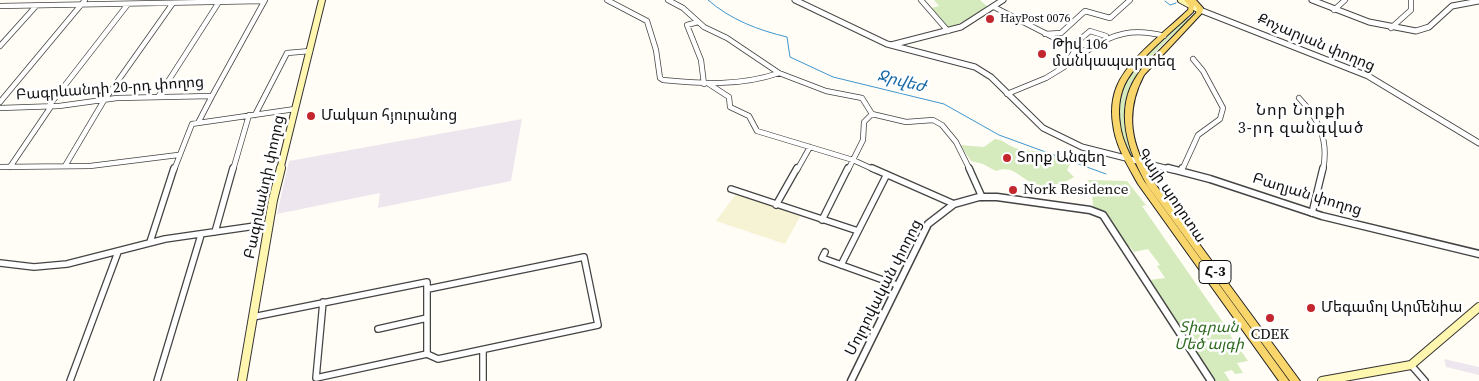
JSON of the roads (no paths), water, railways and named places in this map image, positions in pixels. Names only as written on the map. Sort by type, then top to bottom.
[{"type":"main road","name":"Բագրևանդի փողոց","points":[[242,381],[269,224],[322,0]]},
{"type":"main road","points":[[1181,0],[1190,2],[1200,10]]},
{"type":"main road","name":"Գայի պողոտա","points":[[1190,2],[1191,11],[1130,68],[1116,98],[1117,127],[1127,159],[1284,381]]},
{"type":"main road","name":"Գայի պողոտա","points":[[1200,10],[1141,74],[1134,86],[1127,115],[1138,161],[1161,198],[1295,381]]},
{"type":"main road","points":[[1322,381],[1411,365],[1479,307]]},
{"type":"street","points":[[0,102],[85,0]]},
{"type":"street","points":[[0,6],[265,0]]},
{"type":"street","points":[[212,96],[265,0]]},
{"type":"street","points":[[607,0],[647,21],[656,50],[660,78],[663,80],[706,84],[761,80],[779,72]]},
{"type":"street","points":[[668,0],[683,8],[698,22],[727,38],[779,72],[826,91],[862,98],[872,114]]},
{"type":"street","name":"Բաղյան փողոց","points":[[795,0],[891,45],[975,67],[991,77],[1032,119],[1053,134],[1082,148],[1181,171],[1252,192],[1312,213],[1479,254]]},
{"type":"street","points":[[921,0],[948,32]]},
{"type":"street","points":[[891,45],[948,32],[964,26],[1003,0]]},
{"type":"street","points":[[1045,34],[1061,33],[1085,11],[1110,18],[1130,0]]},
{"type":"street","points":[[1312,0],[1334,10],[1391,28],[1411,31],[1427,28],[1450,6],[1479,1]]},
{"type":"street","points":[[1334,10],[1345,0]]},
{"type":"street","points":[[1391,28],[1410,10],[1411,0]]},
{"type":"street","points":[[158,97],[219,2]]},
{"type":"street","points":[[65,166],[103,102],[173,3]]},
{"type":"street","points":[[10,167],[50,108],[48,108],[128,4]]},
{"type":"street","points":[[0,46],[36,6]]},
{"type":"street","points":[[994,7],[1037,27],[1045,34],[1074,48],[1087,51],[1114,32],[1151,32],[1164,36]]},
{"type":"street","name":"Քոչարյան փողոց","points":[[1200,10],[1368,76],[1479,143]]},
{"type":"street","points":[[698,22],[687,25],[701,60],[706,84],[729,97],[730,107],[749,116],[757,131],[853,160],[954,204]]},
{"type":"street","points":[[1007,94],[1046,78],[1064,67],[1074,48],[1090,31],[1106,36]]},
{"type":"street","points":[[215,232],[252,115],[287,53],[310,51]]},
{"type":"street","points":[[1181,171],[1198,135],[1220,119],[1223,108],[1203,71],[1193,58]]},
{"type":"street","name":"Բագրևանդի 20-րդ փողոց","points":[[0,108],[48,108],[103,102],[117,98],[212,96],[198,123],[192,124],[178,155]]},
{"type":"street","points":[[1299,98],[1309,107],[1322,127],[1324,134],[1325,163],[1312,213]]},
{"type":"street","points":[[198,123],[295,109]]},
{"type":"street","points":[[822,220],[863,140],[864,122],[872,114],[889,115],[910,122],[927,119],[938,123],[964,154],[982,197]]},
{"type":"street","points":[[776,205],[810,147]]},
{"type":"street","points":[[0,167],[116,164],[178,155],[150,242]]},
{"type":"street","points":[[841,264],[886,176]]},
{"type":"street","points":[[731,189],[858,231]]},
{"type":"street","name":"Մոլդովական փողոց","points":[[850,381],[928,224],[954,204],[982,197],[997,197],[1079,208],[1098,212],[1103,216],[1211,381]]},
{"type":"street","points":[[0,263],[44,268],[94,260],[150,242],[197,233],[201,235],[269,224]]},
{"type":"street","points":[[157,381],[201,235]]},
{"type":"street","points":[[70,381],[118,252]]},
{"type":"street","points":[[825,252],[822,258],[897,285]]},
{"type":"street","points":[[323,302],[316,378],[427,354],[438,360],[598,325],[584,257],[428,289]]},
{"type":"street","points":[[253,317],[427,282],[427,354]]},
{"type":"street","points":[[378,329],[427,318]]},
{"type":"street","points":[[482,381],[483,350]]},
{"type":"street","points":[[1411,365],[1425,381]]},
{"type":"waterway","name":"Ջրվեժ","points":[[708,0],[735,19],[787,37],[790,57],[833,77],[944,104],[999,135],[1106,174]]},
{"type":"waterway","points":[[1165,1],[1170,5],[1176,3]]},
{"type":"place","name":"HayPost 0076","points":[[990,19]]},
{"type":"place","name":"Թիվ 106 մանկապարտեզ","points":[[1042,54]]},
{"type":"place","name":"Մակաո հյուրանոց","points":[[311,116]]},
{"type":"place","name":"Տորք Անգեղ","points":[[1007,158]]},
{"type":"place","name":"Nork Residence","points":[[1013,190]]},
{"type":"place","name":"Մեգամոլ Արմենիա","points":[[1311,308]]},
{"type":"place","name":"CDEK","points":[[1270,318]]},
{"type":"district","name":"Նոր Նորքի 3-րդ զանգված","points":[[1301,120]]},
{"type":"park label","name":"Տիգրան Մեծ այգի","points":[[1209,336]]}]
